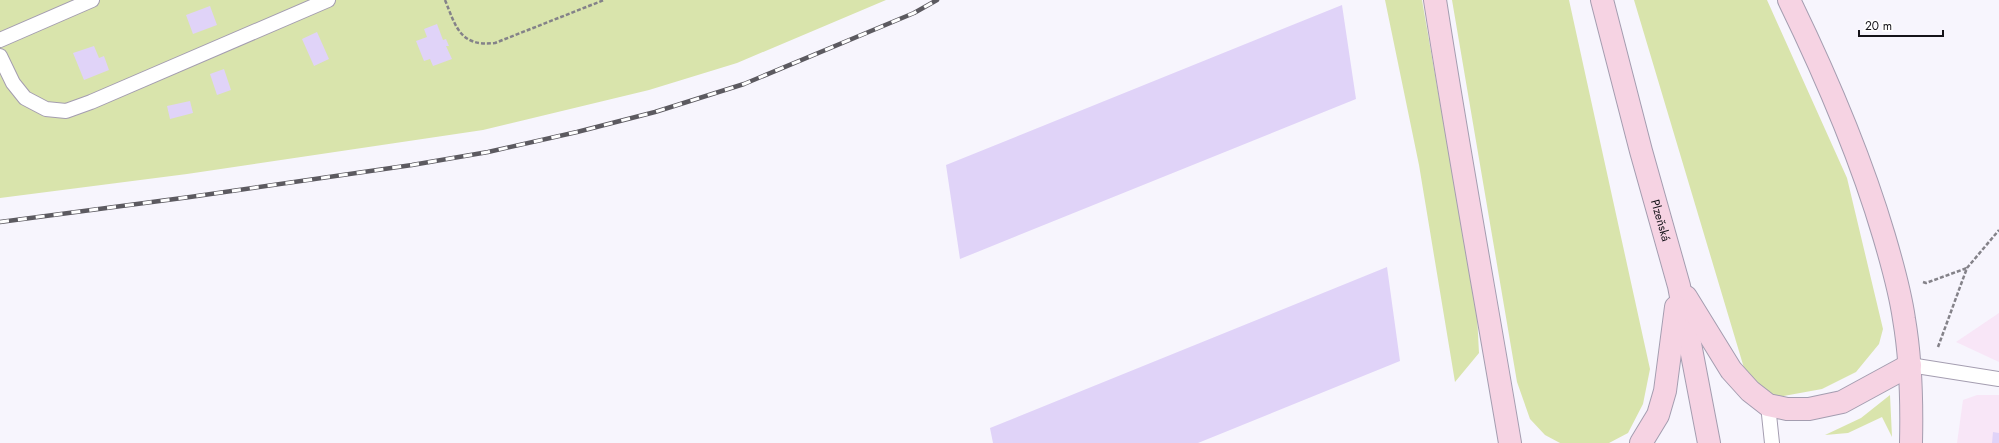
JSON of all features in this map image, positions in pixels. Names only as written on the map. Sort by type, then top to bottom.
[{"type":"main road","points":[[1435,0],[1454,121],[1476,237],[1510,443]]},
{"type":"main road","name":"Plzeňská","points":[[1602,0],[1640,151],[1679,286],[1709,443]]},
{"type":"main road","points":[[1790,0],[1815,52],[1849,134],[1871,192],[1892,265],[1904,317],[1910,365],[1911,443]]},
{"type":"main road","points":[[1679,286],[1731,370],[1750,391],[1768,405],[1787,409],[1808,409],[1842,402],[1910,365]]},
{"type":"main road","points":[[1641,443],[1658,415],[1665,391],[1679,286]]},
{"type":"lane","points":[[0,40],[92,0]]},
{"type":"lane","points":[[0,56],[13,83],[25,98],[46,109],[66,111],[91,102],[328,0]]},
{"type":"lane","points":[[1910,365],[1999,379]]},
{"type":"lane","points":[[1768,405],[1772,443]]},
{"type":"path","points":[[445,0],[457,30],[469,41],[481,45],[495,43],[604,0]]},
{"type":"path","points":[[1931,368],[1967,268],[1999,230]]},
{"type":"path","points":[[1892,265],[1926,284],[1967,268]]},
{"type":"shaded area","points":[[1999,313],[1999,362],[1956,342]]},
{"type":"shaded area","points":[[1977,395],[1999,395],[1999,443],[1957,443],[1963,400]]},
{"type":"green space","points":[[0,0],[886,0],[737,63],[649,90],[483,130],[187,174],[0,198]]},
{"type":"green space","points":[[1385,0],[1422,0],[1477,315],[1479,353],[1455,382],[1419,165]]},
{"type":"green space","points":[[1452,0],[1569,0],[1650,369],[1643,404],[1628,433],[1609,443],[1560,443],[1545,435],[1530,419],[1517,382]]},
{"type":"green space","points":[[1634,0],[1767,0],[1847,178],[1883,329],[1879,344],[1856,372],[1822,389],[1778,397],[1763,394],[1747,378]]},
{"type":"green space","points":[[1890,395],[1892,437],[1882,417],[1848,433],[1825,435],[1861,418]]},
{"type":"building","points":[[1342,5],[1356,99],[960,259],[946,165]]},
{"type":"building","points":[[210,6],[217,25],[193,34],[186,15]]},
{"type":"building","points":[[437,24],[443,40],[446,39],[449,46],[446,46],[452,59],[433,66],[430,59],[424,61],[416,41],[427,37],[424,29]]},
{"type":"building","points":[[317,32],[329,59],[314,66],[302,39]]},
{"type":"building","points":[[94,46],[99,58],[104,56],[109,70],[84,80],[73,53]]},
{"type":"building","points":[[224,69],[231,90],[217,95],[210,74]]},
{"type":"building","points":[[190,101],[193,113],[170,119],[167,106]]},
{"type":"building","points":[[1387,267],[1400,361],[1198,443],[993,443],[990,428]]},
{"type":"building","points":[[1993,432],[1999,433],[1999,443],[1992,443]]},
{"type":"railway","points":[[0,222],[190,197],[412,165],[488,152],[577,132],[655,112],[744,84],[914,13],[937,0]]}]
